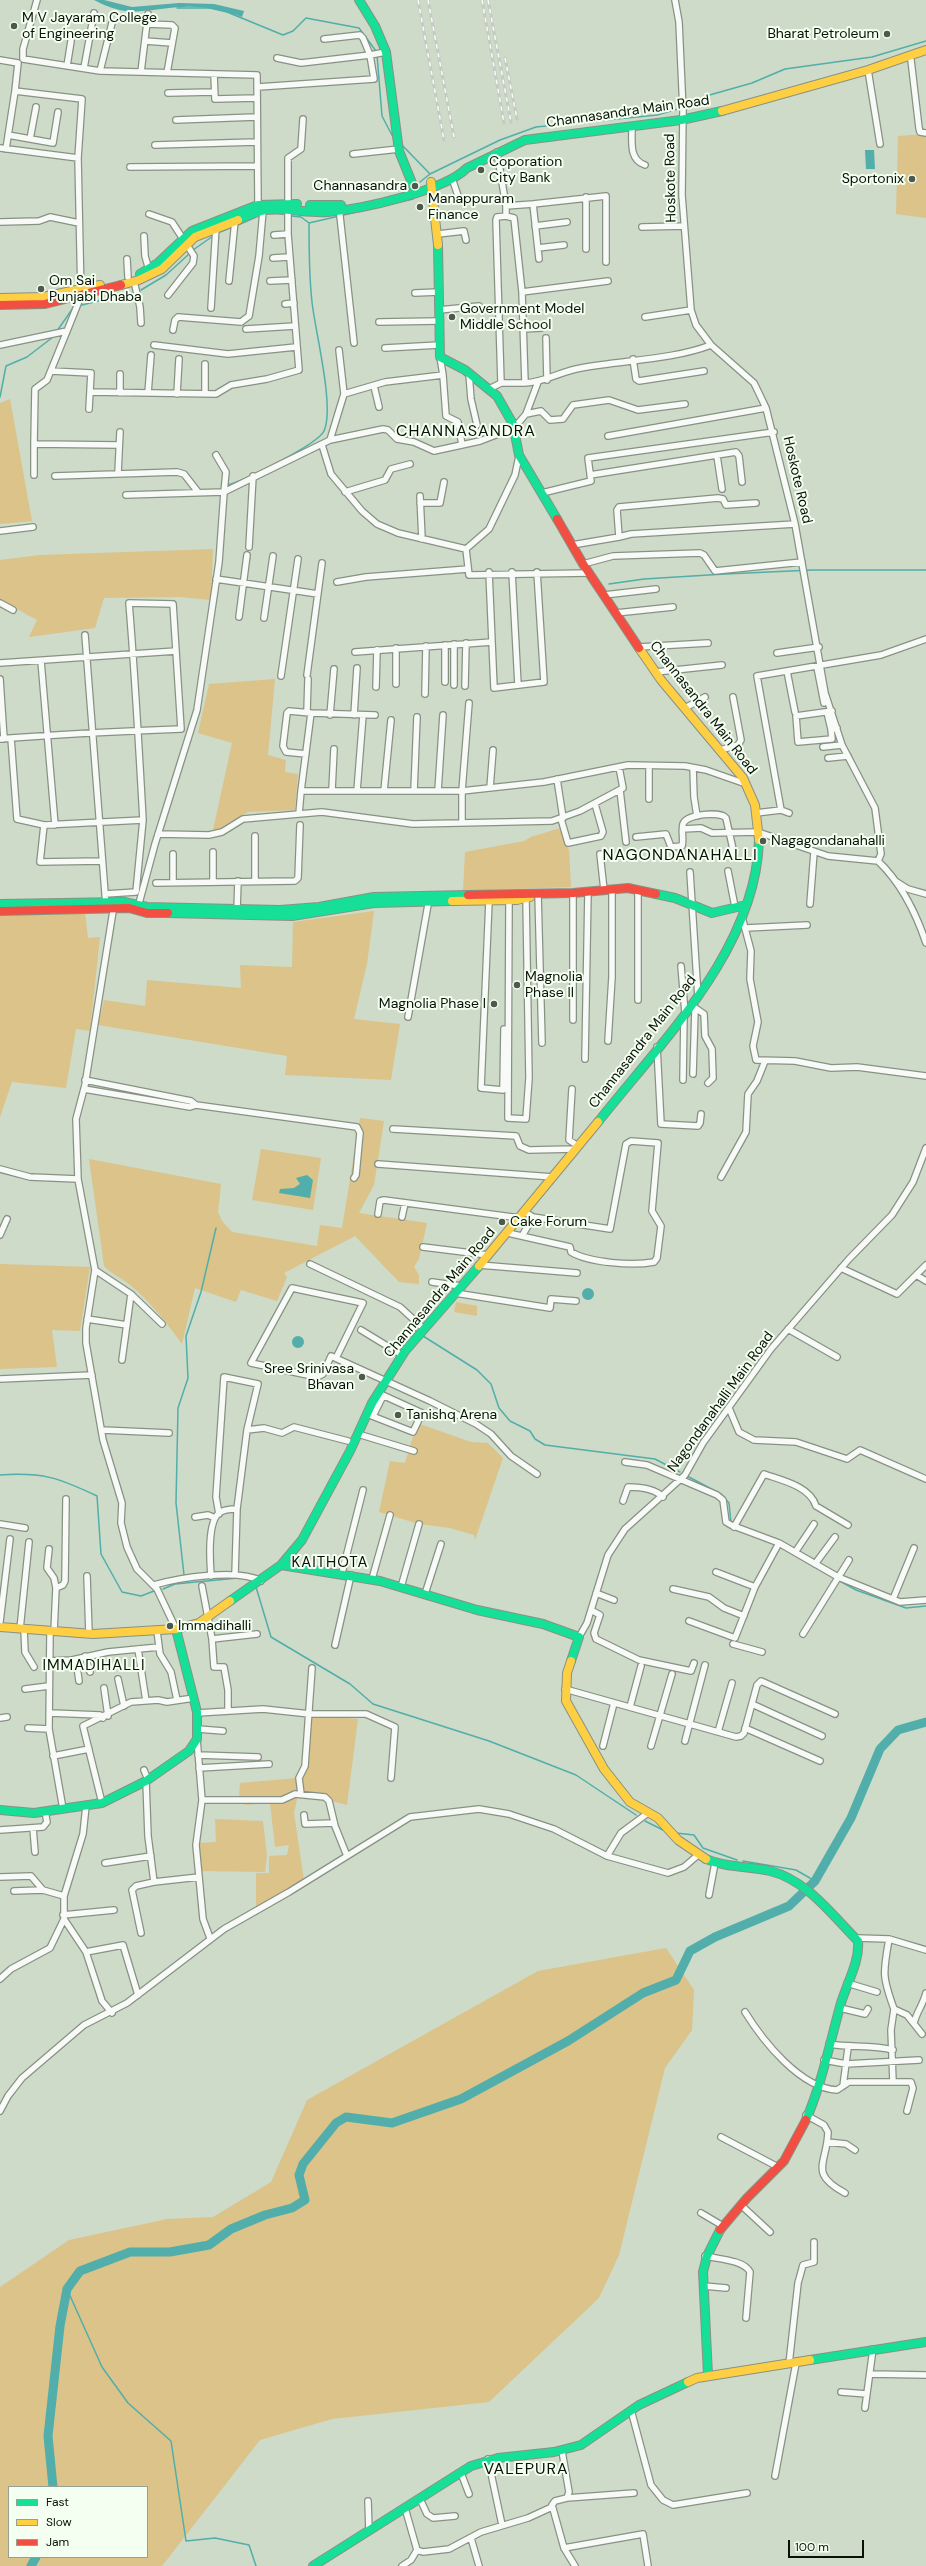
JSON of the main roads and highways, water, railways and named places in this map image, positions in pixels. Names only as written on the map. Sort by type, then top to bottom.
[{"type":"water","points":[[94,0],[104,0],[132,7],[179,3],[214,4],[244,11],[242,17],[214,9],[199,7],[129,11],[118,10]]},
{"type":"water","points":[[865,150],[874,150],[875,169],[866,169]]},
{"type":"water","points":[[307,1175],[313,1180],[310,1198],[279,1193],[280,1189],[294,1188],[300,1184],[296,1178]]},
{"type":"water","points":[[588,1288],[592,1290],[594,1294],[592,1298],[588,1300],[584,1298],[582,1294],[584,1290]]},
{"type":"water","points":[[296,1336],[300,1336],[304,1342],[300,1348],[296,1348],[292,1344],[292,1340]]},
{"type":"waterway","points":[[177,8],[210,8],[227,12],[283,35],[293,31],[306,18],[359,28],[376,51]]},
{"type":"waterway","points":[[685,106],[706,96],[752,83],[785,69],[872,57],[926,41]]},
{"type":"waterway","points":[[377,55],[382,116],[394,139]]},
{"type":"waterway","points":[[420,182],[430,174],[500,140],[536,127],[657,115],[681,108]]},
{"type":"waterway","points":[[401,144],[430,174]]},
{"type":"waterway","points":[[227,485],[264,470],[295,453],[319,437],[324,431],[327,420],[326,387],[311,292],[309,223],[413,199]]},
{"type":"waterway","points":[[275,213],[283,214]]},
{"type":"waterway","points":[[291,216],[301,217],[309,223]]},
{"type":"waterway","points":[[238,225],[256,217]]},
{"type":"waterway","points":[[220,232],[230,228]]},
{"type":"waterway","points":[[193,250],[213,236]]},
{"type":"waterway","points":[[141,290],[166,275],[189,254]]},
{"type":"waterway","points":[[82,305],[134,292]]},
{"type":"waterway","points":[[57,331],[73,308]]},
{"type":"waterway","points":[[0,397],[6,366],[27,357],[53,337]]},
{"type":"waterway","points":[[609,584],[644,579],[813,570],[926,570]]},
{"type":"waterway","points":[[184,1575],[176,1503],[178,1408],[188,1378],[186,1336],[201,1292],[216,1228]]},
{"type":"waterway","points":[[411,1328],[416,1331]]},
{"type":"waterway","points":[[423,1336],[477,1370],[491,1384],[499,1408],[510,1421],[530,1431],[535,1439],[545,1445],[655,1459],[680,1472]]},
{"type":"waterway","points":[[0,1475],[28,1474],[50,1478],[72,1485],[97,1496],[101,1554],[122,1592],[141,1596],[154,1591]]},
{"type":"waterway","points":[[687,1476],[721,1494],[729,1503],[731,1523]]},
{"type":"waterway","points":[[163,1589],[175,1584],[238,1578]]},
{"type":"waterway","points":[[838,1580],[856,1590],[906,1608],[926,1606]]},
{"type":"waterway","points":[[256,1587],[271,1637],[350,1684],[373,1704],[489,1741],[576,1775],[636,1815]]},
{"type":"waterway","points":[[53,2486],[48,2436],[60,2326],[67,2289],[80,2271],[130,2252],[170,2252],[209,2245],[231,2229],[265,2215],[292,2208],[305,2200],[299,2175],[303,2164],[336,2123],[346,2117],[392,2123],[461,2099],[568,2041],[643,1993],[676,1980],[690,1951],[715,1937],[789,1906],[815,1881],[851,1818],[880,1749],[898,1730],[926,1722]]},
{"type":"waterway","points":[[645,1821],[665,1831]]},
{"type":"waterway","points":[[676,1833],[694,1835],[703,1848],[737,1860]]},
{"type":"waterway","points":[[743,1861],[796,1870],[815,1881]]},
{"type":"waterway","points":[[67,2289],[102,2367],[128,2403],[171,2441],[186,2541],[215,2538],[249,2545],[256,2566]]},
{"type":"waterway","points":[[31,2566],[35,2558]]},
{"type":"railway","points":[[418,0],[444,140]]},
{"type":"railway","points":[[428,0],[454,137]]},
{"type":"railway","points":[[482,0],[504,123]]},
{"type":"railway","points":[[488,0],[511,122]]},
{"type":"railway","points":[[505,58],[517,119]]},
{"type":"place","name":"M V Jayaram College of Engineering","points":[[14,26]]},
{"type":"place","name":"Bharat Petroleum","points":[[887,34]]},
{"type":"place","name":"Coporation City Bank","points":[[481,170]]},
{"type":"place","name":"Sportonix","points":[[912,179]]},
{"type":"place","name":"Channasandra","points":[[415,186]]},
{"type":"place","name":"Manappuram Finance","points":[[420,207]]},
{"type":"place","name":"Om Sai Punjabi Dhaba","points":[[41,289]]},
{"type":"place","name":"Government Model Middle School","points":[[452,317]]},
{"type":"place","name":"Nagagondanahalli","points":[[763,841]]},
{"type":"place","name":"Magnolia Phase II","points":[[517,985]]},
{"type":"place","name":"Magnolia Phase I","points":[[494,1004]]},
{"type":"place","name":"Cake Forum","points":[[502,1222]]},
{"type":"place","name":"Sree Srinivasa Bhavan","points":[[362,1377]]},
{"type":"place","name":"Tanishq Arena","points":[[398,1415]]},
{"type":"place","name":"Immadihalli","points":[[170,1626]]},
{"type":"district","name":"CHANNASANDRA","points":[[466,432]]},
{"type":"district","name":"NAGONDANAHALLI","points":[[680,856]]},
{"type":"district","name":"KAITHOTA","points":[[330,1563]]},
{"type":"district","name":"IMMADIHALLI","points":[[94,1666]]},
{"type":"district","name":"VALEPURA","points":[[526,2470]]}]
